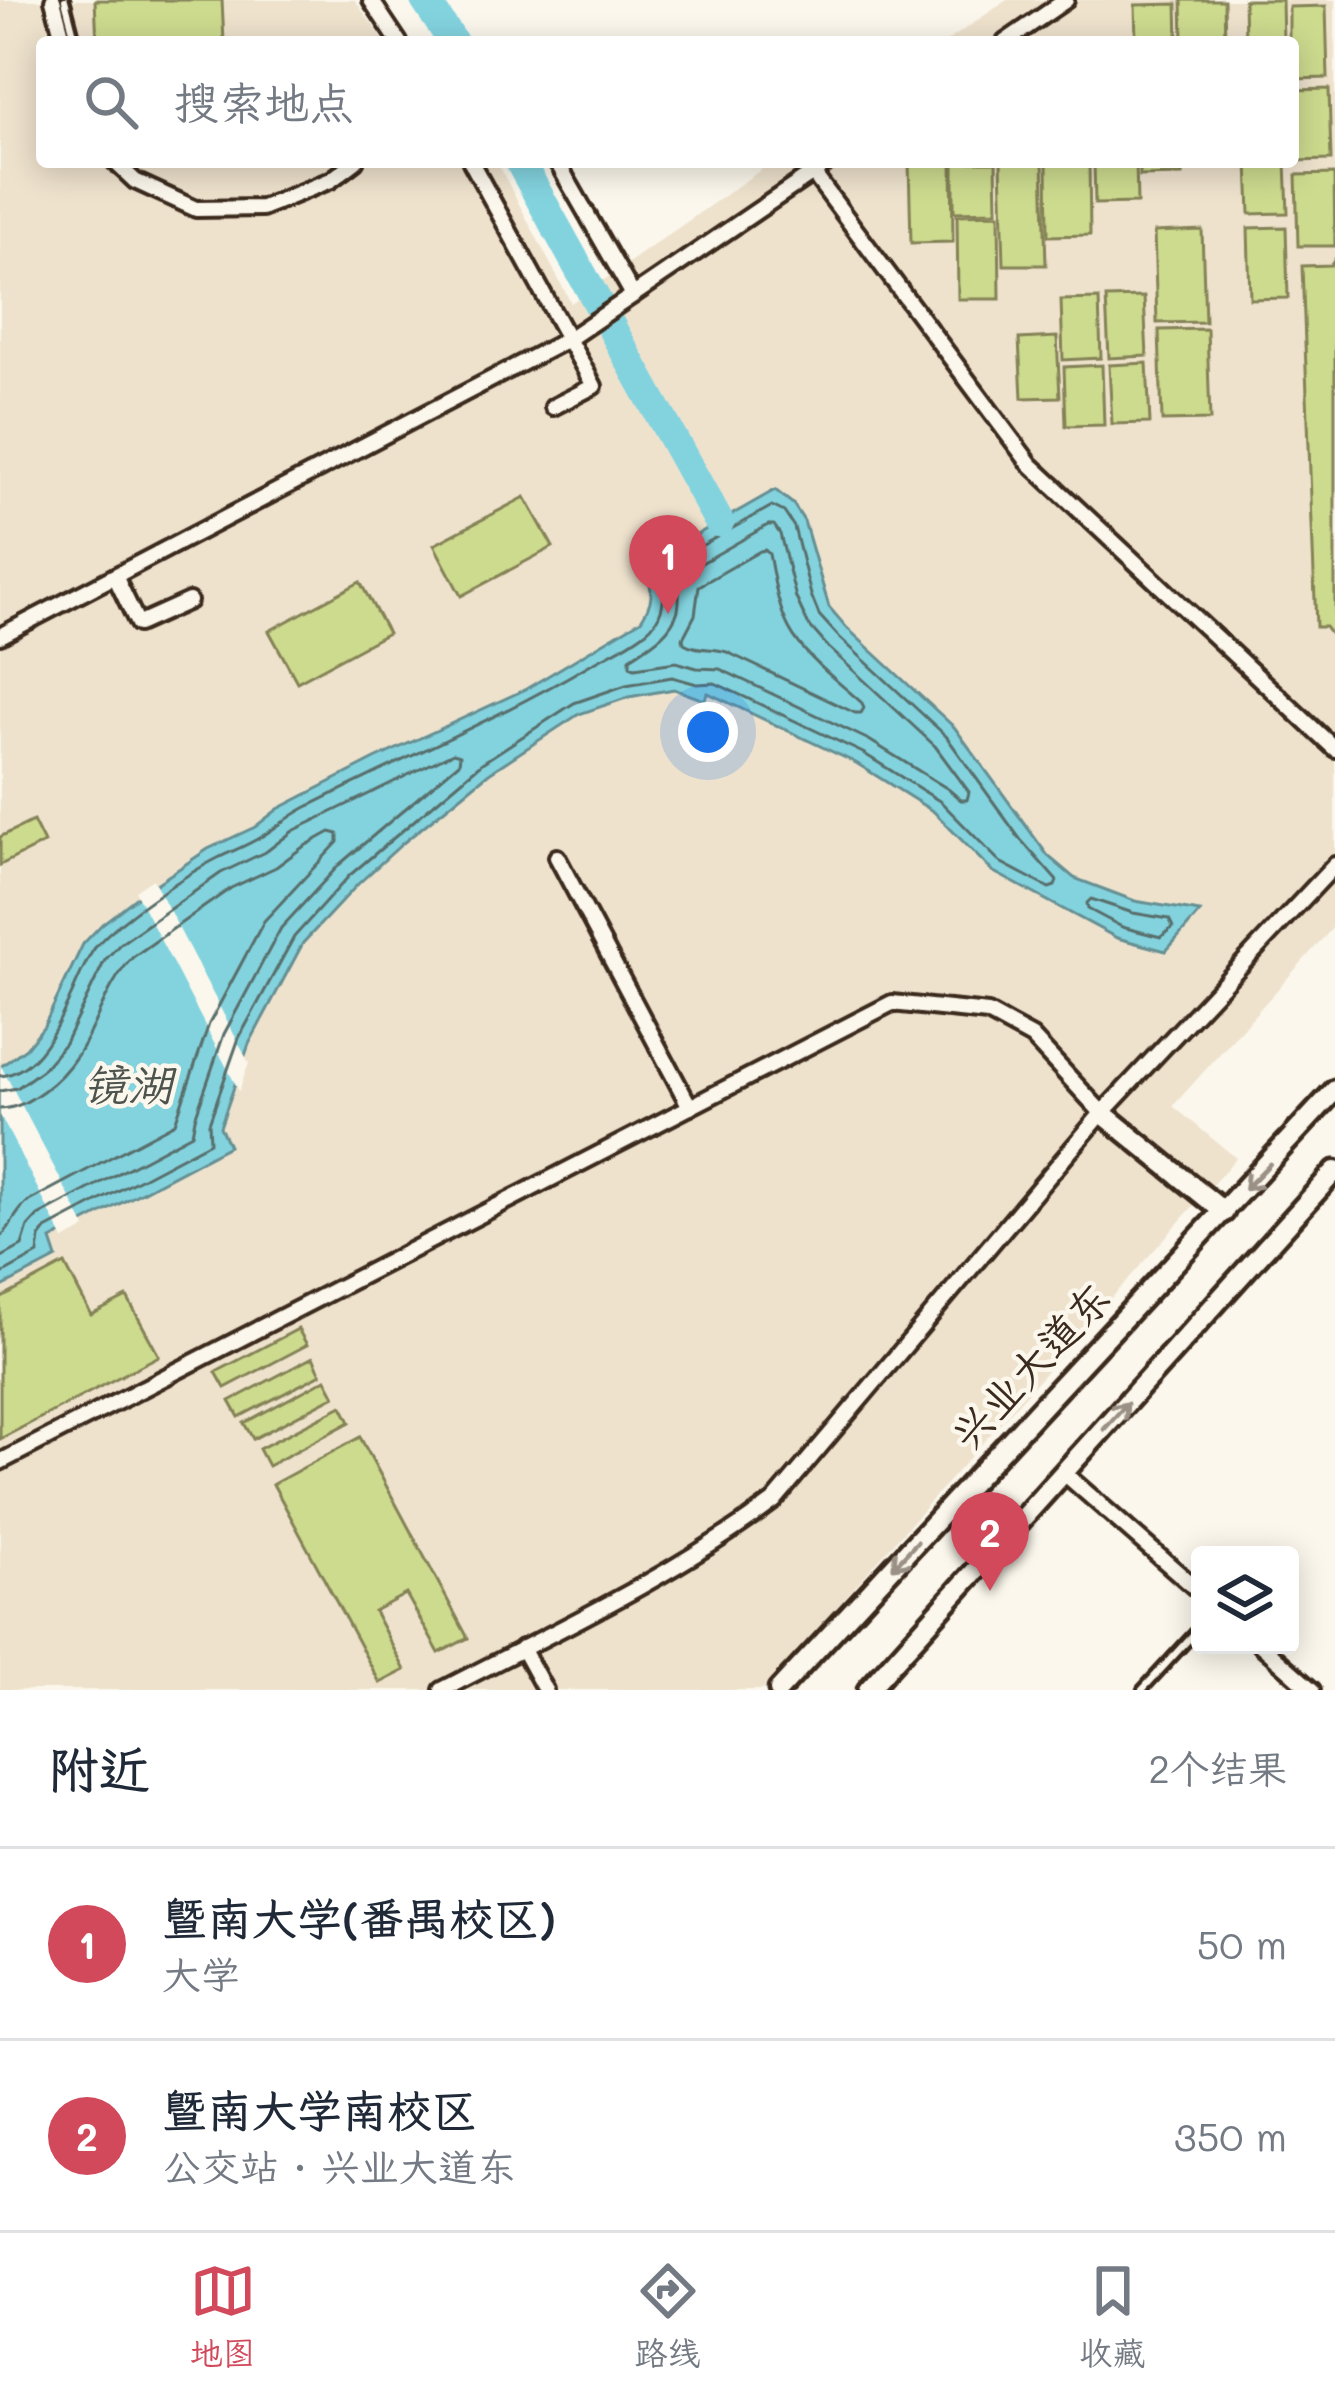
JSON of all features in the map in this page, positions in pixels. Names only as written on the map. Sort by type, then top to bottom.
[{"type":"main road","name":"兴业大道东","points":[[779,1690],[1335,1090]]},
{"type":"main road","points":[[1102,1113],[1224,1211]]},
{"type":"main road","points":[[868,1690],[1335,1172]]},
{"type":"street","points":[[53,0],[62,36]]},
{"type":"street","points":[[371,0],[395,36]]},
{"type":"street","points":[[1014,36],[1066,0]]},
{"type":"street","points":[[121,168],[135,181],[196,208],[262,208],[331,180],[347,168]]},
{"type":"street","points":[[474,168],[594,386],[553,407]]},
{"type":"street","points":[[560,168],[634,295]]},
{"type":"street","points":[[0,636],[570,338],[820,168]]},
{"type":"street","points":[[813,173],[1030,464],[1335,749]]},
{"type":"street","points":[[115,575],[138,624],[189,601]]},
{"type":"street","points":[[557,857],[690,1107]]},
{"type":"street","points":[[442,1690],[671,1572],[774,1501],[1102,1113],[1335,865]]},
{"type":"street","points":[[0,1462],[892,1003],[988,1013],[1032,1037],[1102,1113]]},
{"type":"street","points":[[1064,1473],[1191,1584]]},
{"type":"street","points":[[522,1648],[545,1690]]},
{"type":"street","points":[[1271,1654],[1312,1690]]},
{"type":"lane","points":[[64,0],[74,36]]},
{"type":"lane","points":[[1142,1690],[1191,1637]]},
{"type":"shaded area","points":[[0,0],[355,0],[381,36],[36,36],[36,168],[500,168],[571,303],[763,168],[1299,168],[1299,36],[955,36],[1007,0],[1335,0],[1335,925],[1173,1106],[1236,1158],[763,1690],[0,1690]]},
{"type":"green space","points":[[95,0],[222,0],[224,36],[97,36]]},
{"type":"green space","points":[[1182,0],[1224,0],[1225,36],[1183,36]]},
{"type":"green space","points":[[1244,0],[1282,0],[1283,36],[1245,36]]},
{"type":"green space","points":[[1177,4],[1178,36],[1136,36],[1135,5]]},
{"type":"green space","points":[[1326,6],[1328,78],[1299,79],[1299,36],[1289,36],[1289,7]]},
{"type":"green space","points":[[1329,89],[1331,160],[1299,161],[1299,90]]},
{"type":"green space","points":[[909,168],[952,168],[953,242],[911,243]]},
{"type":"green space","points":[[954,168],[996,168],[997,211],[954,212]]},
{"type":"green space","points":[[1001,168],[1043,168],[1046,265],[1004,265]]},
{"type":"green space","points":[[1047,168],[1089,168],[1090,235],[1048,236]]},
{"type":"green space","points":[[1094,168],[1136,168],[1137,203],[1095,204]]},
{"type":"green space","points":[[1140,168],[1182,168],[1182,175],[1140,176]]},
{"type":"green space","points":[[1248,168],[1286,168],[1288,213],[1250,214]]},
{"type":"green space","points":[[1334,174],[1335,246],[1298,246],[1296,175]]},
{"type":"green space","points":[[999,214],[1000,299],[958,299],[957,215]]},
{"type":"green space","points":[[1286,227],[1288,298],[1250,299],[1248,228]]},
{"type":"green space","points":[[1202,230],[1205,322],[1157,323],[1154,232]]},
{"type":"green space","points":[[1335,259],[1335,640],[1325,627],[1316,627],[1302,266],[1331,265]]},
{"type":"green space","points":[[1144,297],[1147,356],[1109,358],[1106,298]]},
{"type":"green space","points":[[1099,299],[1101,358],[1063,360],[1061,300]]},
{"type":"green space","points":[[1207,329],[1210,420],[1162,421],[1159,330]]},
{"type":"green space","points":[[1057,337],[1060,397],[1022,398],[1019,339]]},
{"type":"green space","points":[[1147,363],[1150,423],[1112,424],[1109,365]]},
{"type":"green space","points":[[1102,365],[1104,425],[1066,426],[1064,367]]},
{"type":"green space","points":[[525,497],[553,547],[461,596],[434,545]]},
{"type":"green space","points":[[360,582],[388,633],[297,682],[269,631]]},
{"type":"green space","points":[[33,821],[44,843],[0,865],[0,837]]},
{"type":"green space","points":[[65,1264],[91,1315],[127,1297],[159,1356],[0,1439],[0,1299]]},
{"type":"green space","points":[[298,1329],[307,1345],[225,1388],[216,1372]]},
{"type":"green space","points":[[313,1357],[321,1374],[239,1417],[230,1401]]},
{"type":"green space","points":[[326,1379],[335,1396],[253,1439],[244,1423]]},
{"type":"green space","points":[[342,1406],[350,1422],[268,1466],[259,1449]]},
{"type":"green space","points":[[360,1437],[468,1638],[439,1653],[406,1594],[374,1611],[405,1670],[380,1683],[273,1484]]},
{"type":"water","name":"镜湖","points":[[775,490],[804,521],[829,607],[955,728],[1048,856],[1074,878],[1135,901],[1200,912],[1166,951],[1117,938],[992,871],[934,812],[856,763],[708,693],[704,700],[674,689],[629,697],[579,714],[489,773],[358,884],[303,943],[249,1044],[220,1127],[229,1146],[51,1240],[57,1258],[0,1288],[0,1067],[26,1048],[44,1026],[83,944],[102,924],[208,849],[255,827],[278,809],[526,689],[641,620],[651,598],[647,575],[670,550]]},
{"type":"pier","points":[[153,879],[249,1063],[239,1091],[135,891]]},
{"type":"pier","points":[[0,1064],[86,1228],[64,1240],[0,1115]]},
{"type":"waterway","points":[[425,0],[449,36]]},
{"type":"waterway","points":[[523,168],[719,522]]},
{"type":"place","name":"暨南大学(番禺校区)","points":[[668,614]]},
{"type":"place","name":"暨南大学南校区","points":[[990,1591]]}]
